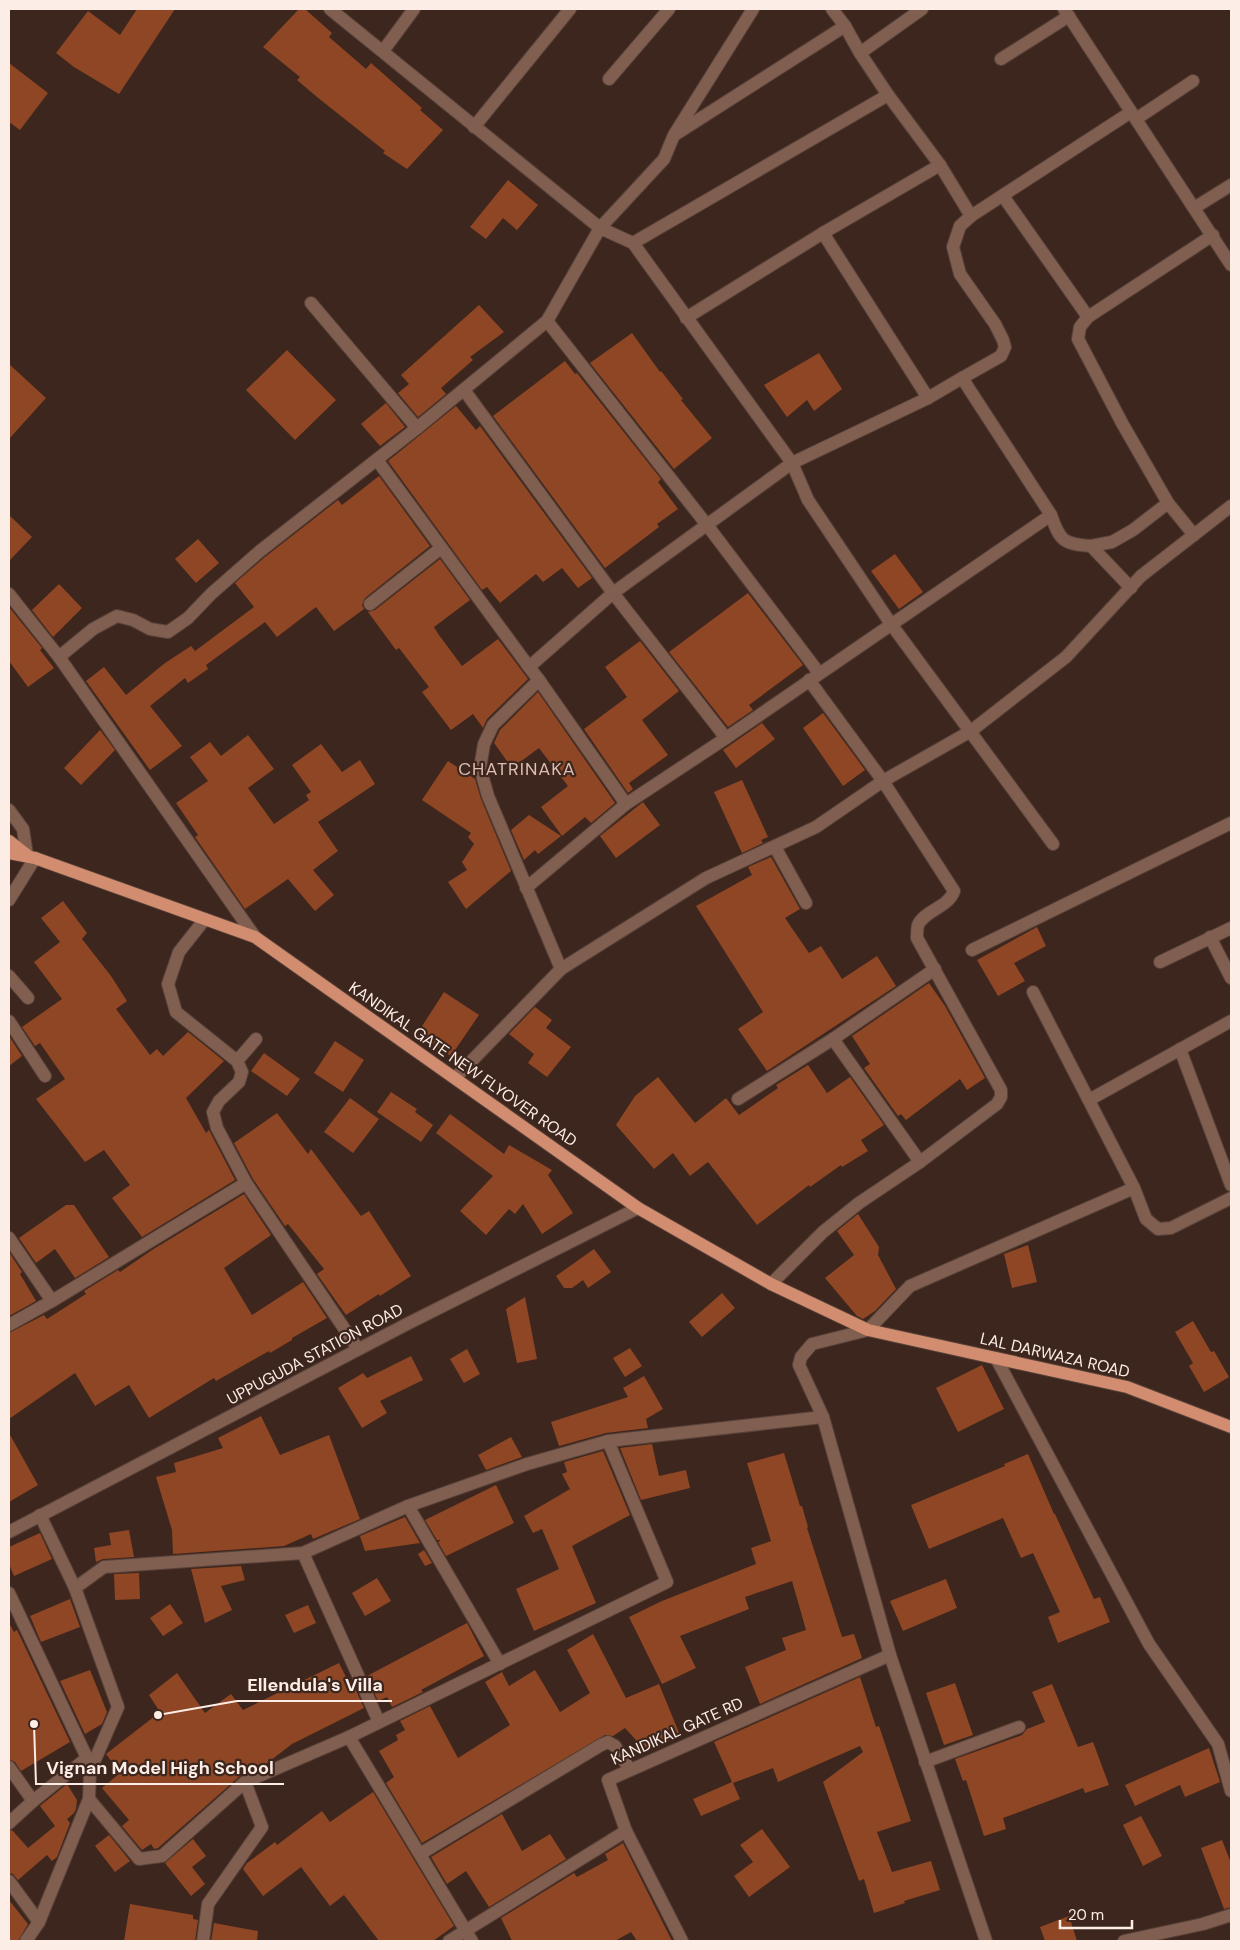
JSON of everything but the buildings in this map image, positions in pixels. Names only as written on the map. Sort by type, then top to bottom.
[{"type":"main road","points":[[9,841],[31,856]]},
{"type":"main road","points":[[9,853],[31,856]]},
{"type":"main road","name":"KANDIKAL GATE NEW FLYOVER ROAD","points":[[31,856],[255,937],[638,1208],[771,1284],[868,1330]]},
{"type":"main road","name":"LAL DARWAZA ROAD","points":[[868,1330],[1127,1387],[1231,1427]]},
{"type":"street","points":[[330,9],[600,228],[633,243],[792,464],[808,500],[891,624],[1053,844]]},
{"type":"street","points":[[383,51],[414,9]]},
{"type":"street","points":[[474,127],[570,9]]},
{"type":"street","points":[[609,79],[669,9]]},
{"type":"street","points":[[59,657],[92,629],[116,616],[133,620],[150,629],[168,632],[188,618],[211,594],[260,551],[417,428],[547,321],[600,228],[664,159],[674,135],[753,9]]},
{"type":"street","points":[[832,9],[845,26],[860,53],[888,95],[940,165],[971,216]]},
{"type":"street","points":[[860,53],[922,9]]},
{"type":"street","points":[[1001,59],[1067,12],[1231,265]]},
{"type":"street","points":[[674,135],[845,26]]},
{"type":"street","points":[[529,667],[613,593],[792,464],[928,398],[1001,356],[1004,347],[1003,340],[995,324],[960,274],[953,247],[960,226],[971,216],[1003,196],[1193,81]]},
{"type":"street","points":[[633,243],[888,95]]},
{"type":"street","points":[[686,318],[823,233],[940,165]]},
{"type":"street","points":[[1194,208],[1231,185]]},
{"type":"street","points":[[1003,196],[1088,317]]},
{"type":"street","points":[[823,233],[928,398]]},
{"type":"street","points":[[1194,536],[1168,502],[1122,423],[1078,338],[1080,327],[1088,317],[1212,235]]},
{"type":"street","points":[[311,303],[417,428]]},
{"type":"street","points":[[547,321],[707,525],[814,677],[954,892],[952,898],[926,916],[918,926],[917,938],[1002,1090],[997,1104],[920,1162],[859,1203],[823,1232],[771,1284]]},
{"type":"street","points":[[962,378],[1051,515],[1056,532],[1064,540],[1074,545],[1091,546],[1112,542],[1133,530],[1168,502]]},
{"type":"street","points":[[464,390],[613,593],[726,738]]},
{"type":"street","points":[[376,460],[539,680],[626,804]]},
{"type":"street","points":[[455,1078],[561,969],[706,878],[816,827],[883,781],[971,731],[1066,657],[1141,576],[1231,506]]},
{"type":"street","points":[[526,888],[626,804],[726,738],[1051,515]]},
{"type":"street","points":[[1091,546],[1131,588]]},
{"type":"street","points":[[370,604],[441,548]]},
{"type":"street","points":[[9,594],[59,657],[255,937]]},
{"type":"street","points":[[539,680],[493,724],[484,744],[480,768],[488,796],[561,969]]},
{"type":"street","points":[[9,810],[23,829],[31,856],[9,900]]},
{"type":"street","points":[[972,950],[1231,823]]},
{"type":"street","points":[[775,847],[806,903]]},
{"type":"street","points":[[205,919],[178,952],[168,984],[176,1012],[237,1061],[242,1072],[239,1082],[218,1101],[213,1112],[217,1128],[246,1183],[358,1349]]},
{"type":"street","points":[[1160,962],[1231,928]]},
{"type":"street","points":[[1210,937],[1231,978]]},
{"type":"street","points":[[738,1099],[833,1039],[935,969]]},
{"type":"street","points":[[9,976],[28,998]]},
{"type":"street","points":[[1033,992],[1134,1188],[1146,1219],[1158,1229],[1171,1228],[1231,1198]]},
{"type":"street","points":[[9,1021],[45,1076]]},
{"type":"street","points":[[1089,1100],[1231,1021]]},
{"type":"street","points":[[237,1061],[256,1039]]},
{"type":"street","points":[[833,1039],[920,1162]]},
{"type":"street","points":[[1180,1049],[1231,1185]]},
{"type":"street","points":[[9,1325],[52,1301],[246,1183]]},
{"type":"street","points":[[986,1941],[890,1655],[822,1417],[799,1364],[801,1357],[812,1344],[868,1330],[910,1286],[1134,1188]]},
{"type":"street","name":"UPPUGUDA STATION ROAD","points":[[9,1532],[358,1349],[638,1208]]},
{"type":"street","points":[[9,1238],[52,1301]]},
{"type":"street","points":[[996,1358],[1149,1644],[1218,1744],[1231,1791]]},
{"type":"street","points":[[75,1588],[104,1567],[304,1553],[408,1506],[527,1464],[608,1441],[822,1417]]},
{"type":"street","points":[[89,1799],[139,1859],[162,1856],[245,1782],[349,1737],[667,1582],[608,1441]]},
{"type":"street","points":[[408,1506],[500,1664]]},
{"type":"street","points":[[40,1515],[75,1588],[118,1707],[90,1771]]},
{"type":"street","points":[[304,1553],[379,1722]]},
{"type":"street","points":[[9,1593],[87,1758],[90,1771],[89,1799],[39,1922],[26,1941]]},
{"type":"street","name":"KANDIKAL GATE RD","points":[[626,1831],[608,1780],[890,1655]]},
{"type":"street","points":[[925,1762],[1019,1727]]},
{"type":"street","points":[[349,1737],[469,1936]]},
{"type":"street","points":[[420,1854],[608,1742],[615,1746],[630,1770]]},
{"type":"street","points":[[9,1823],[33,1800],[87,1758]]},
{"type":"street","points":[[9,1767],[33,1800]]},
{"type":"street","points":[[203,1941],[208,1904],[262,1827],[245,1782]]},
{"type":"street","points":[[449,1941],[469,1936],[626,1831],[682,1941]]},
{"type":"street","points":[[9,1881],[39,1922]]},
{"type":"street","points":[[1124,1941],[1203,1924],[1231,1915]]},
{"type":"place","name":"Ellendula's Villa","points":[[158,1715]]},
{"type":"place","name":"Vignan Model High School","points":[[34,1724]]},
{"type":"district","name":"CHATRINAKA","points":[[517,769]]}]
